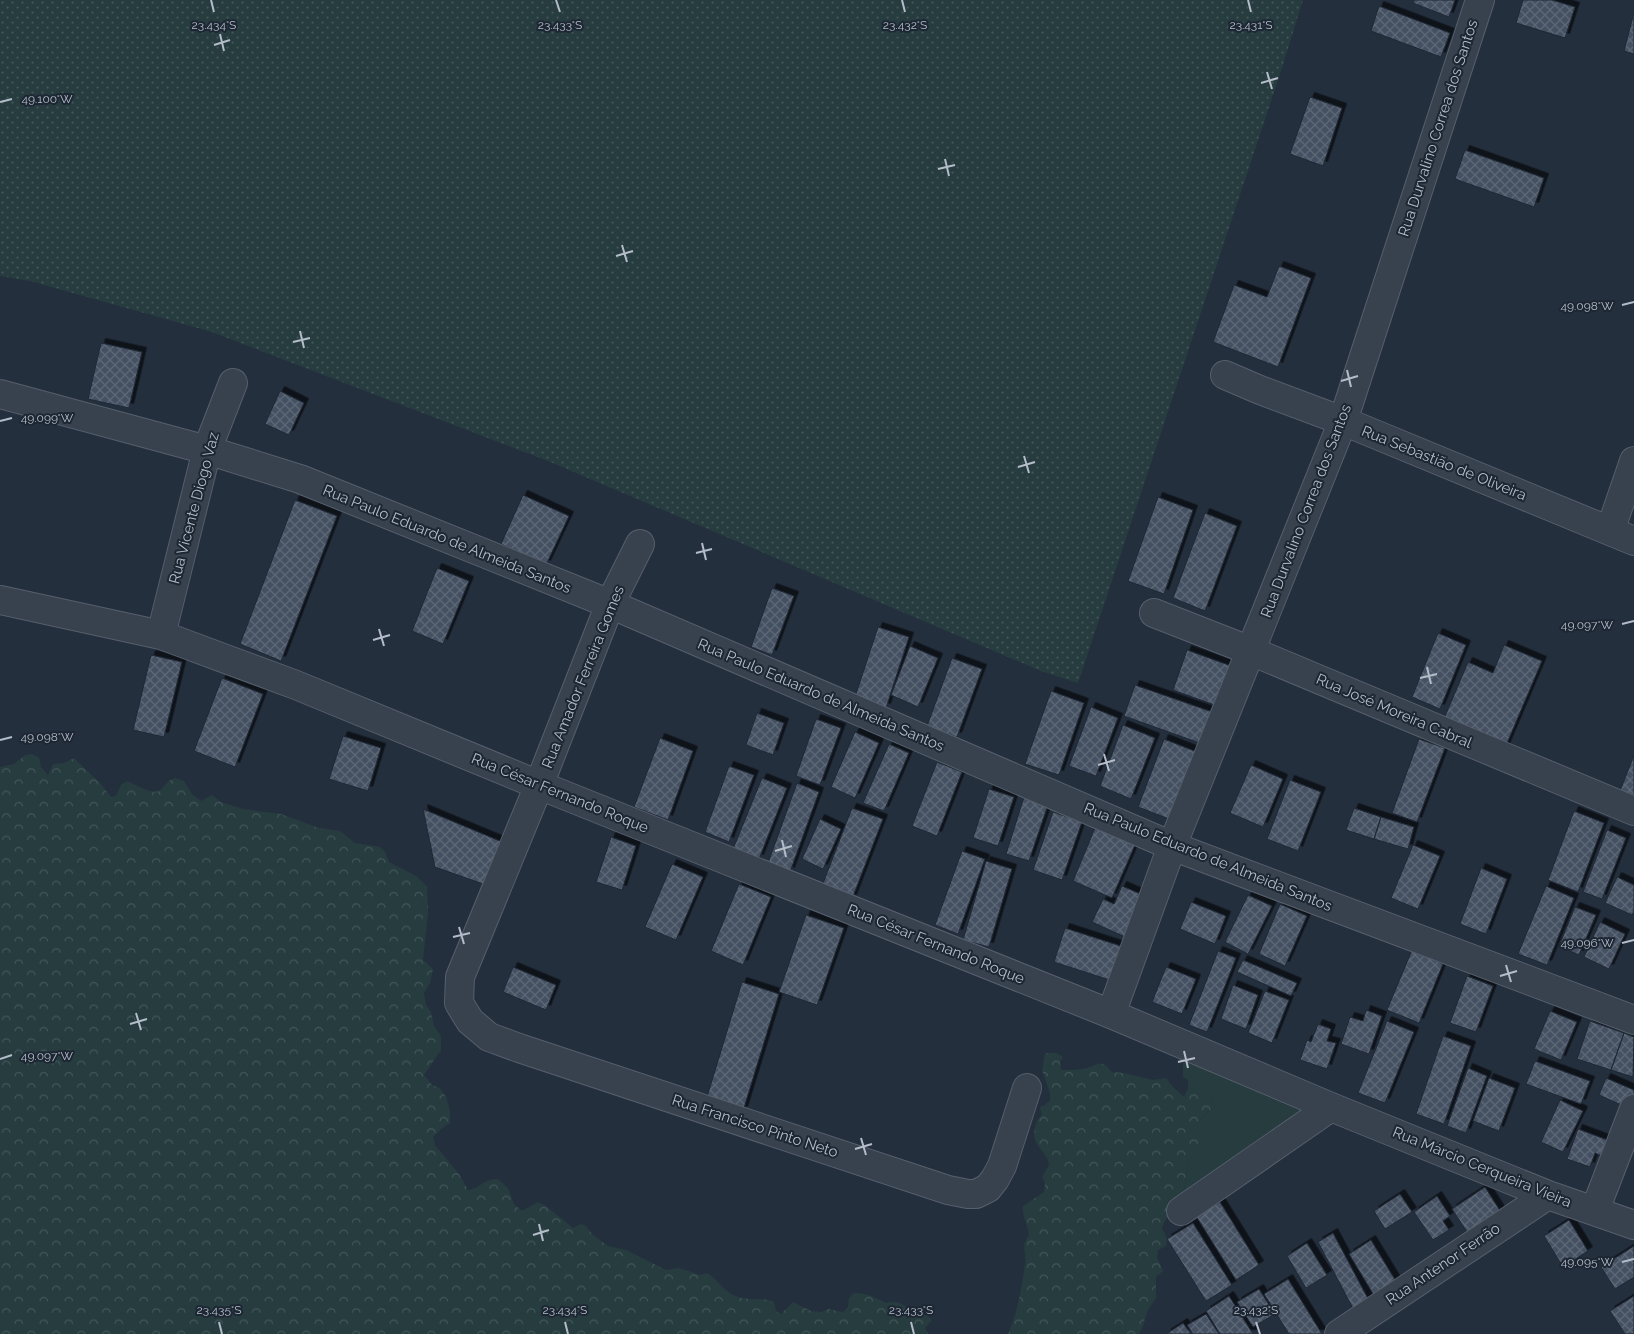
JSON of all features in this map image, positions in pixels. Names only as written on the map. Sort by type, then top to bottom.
[{"type":"street","name":"Rua Durvalino Correa dos Santos","points":[[1111,1014],[1172,846],[1343,421],[1480,0]]},
{"type":"street","name":"Rua Sebastião de Oliveira","points":[[1225,375],[1343,421],[1622,536]]},
{"type":"street","name":"Rua Vicente Diogo Vaz","points":[[161,635],[207,450],[234,383]]},
{"type":"street","name":"Rua Paulo Eduardo de Almeida Santos","points":[[0,394],[207,450],[300,479],[610,604],[1172,846],[1634,1020]]},
{"type":"street","points":[[1622,536],[1634,461]]},
{"type":"street","name":"Rua Amador Ferreira Gomes","points":[[460,977],[610,604],[640,544]]},
{"type":"street","name":"Rua César Fernando Roque","points":[[0,600],[161,635],[296,685],[1111,1014]]},
{"type":"street","name":"Rua José Moreira Cabral","points":[[1154,613],[1634,811]]},
{"type":"street","name":"Rua Francisco Pinto Neto","points":[[460,977],[459,1003],[470,1021],[489,1036],[960,1193],[976,1194],[988,1188],[995,1179],[1002,1166],[1027,1088]]},
{"type":"street","name":"Rua Márcio Cerqueira Vieira","points":[[1111,1014],[1331,1107],[1548,1195],[1634,1225]]},
{"type":"street","points":[[1180,1211],[1331,1107]]},
{"type":"street","points":[[1595,1210],[1634,1109]]},
{"type":"street","name":"Rua Antenor Ferrão","points":[[1339,1334],[1548,1195]]},
{"type":"green space","points":[[0,0],[1303,0],[1078,683],[1041,671],[548,461],[212,332],[30,281],[0,276]]},
{"type":"green space","points":[[32,754],[39,758],[41,767],[48,775],[53,764],[64,763],[74,758],[100,783],[111,797],[116,796],[121,785],[127,781],[153,792],[160,790],[175,778],[184,781],[192,794],[201,801],[212,795],[221,802],[243,809],[281,814],[319,828],[340,831],[355,843],[380,847],[385,852],[389,862],[416,876],[427,886],[428,913],[423,960],[433,969],[430,983],[424,993],[426,1005],[431,1012],[434,1026],[441,1036],[441,1050],[424,1075],[432,1085],[440,1088],[446,1097],[450,1111],[450,1123],[433,1137],[435,1145],[459,1174],[468,1190],[493,1179],[498,1179],[508,1188],[514,1204],[522,1211],[538,1202],[546,1206],[573,1228],[581,1224],[586,1226],[592,1234],[608,1246],[626,1250],[666,1270],[679,1268],[700,1275],[707,1273],[733,1295],[774,1302],[776,1311],[781,1314],[793,1302],[811,1311],[821,1312],[828,1309],[843,1312],[848,1307],[849,1298],[854,1293],[863,1294],[886,1303],[897,1302],[911,1310],[926,1314],[932,1320],[925,1328],[928,1334],[0,1334],[0,767],[14,764],[25,755]]},
{"type":"green space","points":[[1045,1053],[1057,1053],[1063,1057],[1060,1062],[1061,1070],[1083,1069],[1102,1064],[1112,1072],[1153,1080],[1166,1078],[1184,1097],[1188,1088],[1188,1080],[1205,1091],[1215,1108],[1207,1112],[1200,1120],[1200,1145],[1195,1150],[1188,1164],[1182,1203],[1165,1220],[1162,1228],[1167,1239],[1166,1246],[1158,1250],[1157,1257],[1163,1271],[1156,1277],[1156,1298],[1149,1308],[1139,1334],[1008,1334],[1019,1300],[1025,1265],[1024,1246],[1029,1235],[1023,1206],[1044,1192],[1045,1183],[1042,1177],[1049,1165],[1034,1135],[1037,1121],[1042,1115],[1040,1107],[1050,1100],[1050,1093],[1042,1070]]},
{"type":"green space","points":[[1188,1057],[1331,1107],[1182,1203],[1188,1164],[1195,1150],[1200,1145],[1200,1120],[1207,1112],[1215,1108],[1206,1092],[1183,1077],[1183,1063]]},
{"type":"building","points":[[1414,0],[1455,0],[1449,17],[1413,3]]},
{"type":"building","points":[[1523,0],[1552,0],[1575,7],[1565,38],[1516,23]]},
{"type":"building","points":[[1379,6],[1450,33],[1441,57],[1371,31]]},
{"type":"building","points":[[1634,12],[1634,54],[1624,51]]},
{"type":"building","points":[[1310,97],[1342,108],[1323,166],[1290,154]]},
{"type":"building","points":[[1465,150],[1544,178],[1534,207],[1455,179]]},
{"type":"building","points":[[1279,266],[1311,278],[1278,367],[1213,342],[1234,285],[1267,297]]},
{"type":"building","points":[[101,343],[142,352],[129,408],[88,399]]},
{"type":"building","points":[[280,391],[304,403],[289,435],[265,424]]},
{"type":"building","points":[[523,495],[569,516],[546,565],[501,544]]},
{"type":"building","points":[[1158,497],[1193,510],[1164,594],[1128,581]]},
{"type":"building","points":[[295,500],[337,516],[281,661],[240,644]]},
{"type":"building","points":[[1205,513],[1237,526],[1205,611],[1173,598]]},
{"type":"building","points":[[437,568],[469,581],[443,644],[412,631]]},
{"type":"building","points":[[772,588],[794,596],[772,655],[751,647]]},
{"type":"building","points":[[878,627],[909,637],[886,708],[855,697]]},
{"type":"building","points":[[1438,633],[1466,645],[1440,709],[1412,697]]},
{"type":"building","points":[[1504,645],[1542,661],[1505,748],[1443,721],[1468,662],[1493,673]]},
{"type":"building","points":[[910,646],[938,658],[918,707],[891,695]]},
{"type":"building","points":[[1187,650],[1234,667],[1220,707],[1173,690]]},
{"type":"building","points":[[151,655],[182,662],[164,737],[133,730]]},
{"type":"building","points":[[952,658],[982,669],[957,737],[927,726]]},
{"type":"building","points":[[222,678],[263,694],[235,767],[194,751]]},
{"type":"building","points":[[1135,685],[1218,714],[1208,746],[1124,716]]},
{"type":"building","points":[[1051,691],[1084,703],[1059,775],[1025,764]]},
{"type":"building","points":[[1091,707],[1118,718],[1096,776],[1069,766]]},
{"type":"building","points":[[757,713],[784,723],[773,755],[746,745]]},
{"type":"building","points":[[816,719],[841,728],[820,785],[796,776]]},
{"type":"building","points":[[1123,725],[1155,738],[1131,799],[1100,786]]},
{"type":"building","points":[[855,732],[879,743],[855,798],[831,787]]},
{"type":"building","points":[[343,736],[381,748],[368,791],[329,779]]},
{"type":"building","points":[[660,738],[693,751],[668,820],[634,807]]},
{"type":"building","points":[[1164,739],[1202,754],[1177,822],[1138,807]]},
{"type":"building","points":[[1419,739],[1445,748],[1417,822],[1392,813]]},
{"type":"building","points":[[889,744],[909,753],[884,811],[863,803]]},
{"type":"building","points":[[1634,755],[1634,797],[1620,791]]},
{"type":"building","points":[[937,762],[962,772],[937,836],[912,826]]},
{"type":"building","points":[[1251,765],[1283,779],[1263,827],[1230,813]]},
{"type":"building","points":[[729,766],[754,775],[729,842],[705,832]]},
{"type":"building","points":[[762,778],[787,788],[759,859],[733,849]]},
{"type":"building","points":[[1290,780],[1321,792],[1298,851],[1267,839]]},
{"type":"building","points":[[797,783],[819,792],[790,872],[768,863]]},
{"type":"building","points":[[989,789],[1014,797],[998,846],[973,838]]},
{"type":"building","points":[[1024,797],[1048,805],[1029,861],[1006,854]]},
{"type":"building","points":[[852,808],[883,819],[852,899],[822,886]]},
{"type":"building","points":[[1354,808],[1381,817],[1374,839],[1346,830]]},
{"type":"building","points":[[423,809],[507,844],[489,886],[435,867]]},
{"type":"building","points":[[1574,811],[1604,823],[1578,892],[1548,880]]},
{"type":"building","points":[[1053,812],[1082,822],[1062,880],[1033,870]]},
{"type":"building","points":[[1381,817],[1414,827],[1408,849],[1374,839]]},
{"type":"building","points":[[820,819],[841,829],[823,869],[802,859]]},
{"type":"building","points":[[1095,828],[1135,845],[1112,898],[1073,881]]},
{"type":"building","points":[[1607,830],[1626,838],[1602,899],[1583,892]]},
{"type":"building","points":[[611,837],[636,846],[622,890],[596,882]]},
{"type":"building","points":[[1413,845],[1440,856],[1418,909],[1391,898]]},
{"type":"building","points":[[962,851],[985,859],[958,934],[935,925]]},
{"type":"building","points":[[986,861],[1012,869],[989,947],[963,940]]},
{"type":"building","points":[[672,864],[703,877],[676,940],[645,927]]},
{"type":"building","points":[[1481,868],[1507,879],[1486,934],[1460,924]]},
{"type":"building","points":[[1617,877],[1634,885],[1634,911],[1632,915],[1605,903]]},
{"type":"building","points":[[739,884],[771,897],[743,965],[711,951]]},
{"type":"building","points":[[1122,886],[1143,895],[1134,941],[1092,922],[1103,899],[1114,904]]},
{"type":"building","points":[[1546,886],[1574,898],[1547,965],[1518,954]]},
{"type":"building","points":[[1248,895],[1272,906],[1248,954],[1225,942]]},
{"type":"building","points":[[1191,902],[1226,916],[1215,944],[1180,929]]},
{"type":"building","points":[[1280,904],[1307,916],[1285,966],[1259,954]]},
{"type":"building","points":[[1575,907],[1596,915],[1579,955],[1559,946]]},
{"type":"building","points":[[806,915],[844,928],[817,1005],[779,992]]},
{"type":"building","points":[[1600,922],[1625,934],[1609,969],[1584,957]]},
{"type":"building","points":[[1065,928],[1133,950],[1122,984],[1054,962]]},
{"type":"building","points":[[1412,950],[1443,964],[1419,1023],[1387,1010]]},
{"type":"building","points":[[1218,951],[1236,958],[1207,1032],[1189,1025]]},
{"type":"building","points":[[1243,960],[1297,983],[1291,996],[1237,972]]},
{"type":"building","points":[[513,967],[556,985],[546,1010],[503,992]]},
{"type":"building","points":[[1166,967],[1196,979],[1182,1014],[1152,1002]]},
{"type":"building","points":[[1467,976],[1493,986],[1476,1032],[1450,1023]]},
{"type":"building","points":[[742,982],[779,994],[743,1111],[706,1100]]},
{"type":"building","points":[[1233,985],[1258,995],[1246,1029],[1221,1019]]},
{"type":"building","points":[[1265,991],[1289,1000],[1272,1043],[1248,1033]]},
{"type":"building","points":[[1366,1010],[1382,1016],[1369,1054],[1341,1044],[1350,1017],[1363,1021]]},
{"type":"building","points":[[1550,1011],[1577,1022],[1561,1060],[1534,1049]]},
{"type":"building","points":[[1387,1021],[1414,1032],[1385,1103],[1358,1093]]},
{"type":"building","points":[[1590,1021],[1624,1033],[1611,1070],[1577,1059]]},
{"type":"building","points":[[1318,1024],[1331,1029],[1327,1041],[1336,1043],[1327,1069],[1300,1060],[1307,1040],[1311,1042]]},
{"type":"building","points":[[1624,1033],[1634,1037],[1633,1077],[1611,1070]]},
{"type":"building","points":[[1443,1036],[1471,1046],[1444,1124],[1416,1114]]},
{"type":"building","points":[[1535,1061],[1590,1081],[1581,1104],[1526,1084]]},
{"type":"building","points":[[1468,1068],[1487,1076],[1466,1133],[1447,1126]]},
{"type":"building","points":[[1489,1078],[1515,1088],[1499,1131],[1473,1121]]},
{"type":"building","points":[[1606,1078],[1634,1090],[1634,1095],[1628,1108],[1599,1095]]},
{"type":"building","points":[[1560,1100],[1583,1111],[1563,1152],[1541,1142]]},
{"type":"building","points":[[1578,1129],[1610,1141],[1604,1157],[1595,1153],[1590,1167],[1567,1159]]},
{"type":"building","points":[[1485,1187],[1504,1217],[1471,1238],[1452,1209]]},
{"type":"building","points":[[1400,1194],[1412,1212],[1385,1229],[1374,1211]]},
{"type":"building","points":[[1437,1196],[1450,1216],[1443,1221],[1449,1230],[1433,1240],[1414,1212]]},
{"type":"building","points":[[1220,1202],[1259,1265],[1236,1280],[1196,1216]]},
{"type":"building","points":[[1569,1220],[1588,1251],[1563,1267],[1544,1236]]},
{"type":"building","points":[[1193,1223],[1232,1285],[1206,1301],[1167,1239]]},
{"type":"building","points":[[1333,1233],[1373,1308],[1357,1316],[1318,1242]]},
{"type":"building","points":[[1371,1240],[1400,1288],[1378,1302],[1349,1254]]},
{"type":"building","points":[[1307,1243],[1327,1275],[1306,1288],[1287,1256]]},
{"type":"building","points":[[1634,1246],[1634,1277],[1615,1289],[1601,1267]]},
{"type":"building","points":[[1288,1279],[1322,1334],[1289,1334],[1264,1294]]},
{"type":"building","points":[[1259,1289],[1275,1314],[1253,1327],[1237,1302]]},
{"type":"building","points":[[1229,1296],[1253,1334],[1220,1334],[1206,1311]]},
{"type":"building","points":[[1634,1296],[1634,1334],[1625,1334],[1610,1311]]},
{"type":"building","points":[[1206,1314],[1219,1334],[1193,1334],[1187,1325]]},
{"type":"building","points":[[1183,1323],[1191,1334],[1166,1334]]}]
